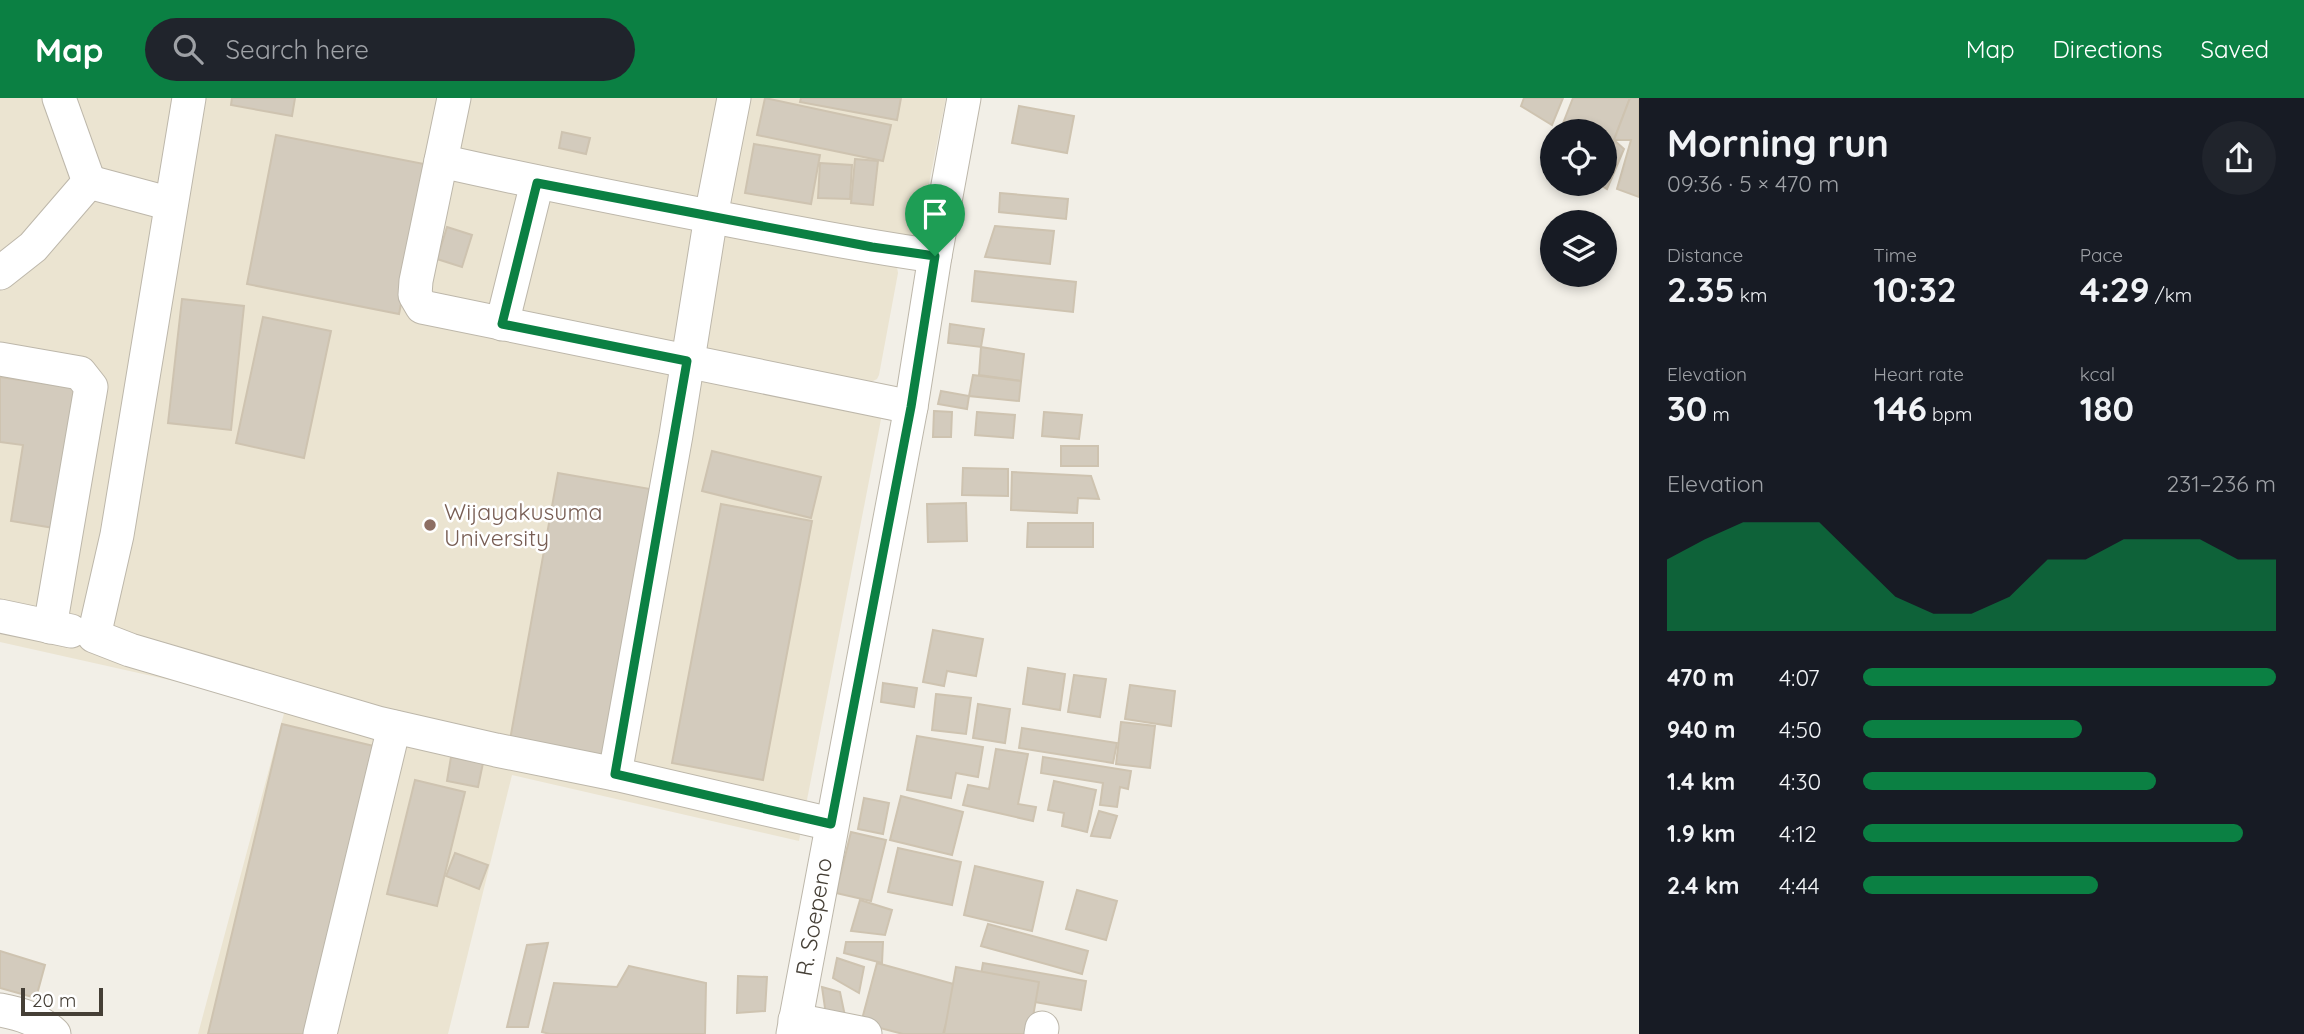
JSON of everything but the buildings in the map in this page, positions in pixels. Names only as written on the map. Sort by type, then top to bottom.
[{"type":"street","points":[[59,98],[89,181]]},
{"type":"street","points":[[94,636],[117,535],[189,98]]},
{"type":"street","points":[[454,98],[415,296],[422,307],[911,407]]},
{"type":"street","points":[[615,774],[710,216],[734,98]]},
{"type":"street","name":"R. Soepeno","points":[[794,1027],[911,407],[964,98]]},
{"type":"street","points":[[441,161],[537,183],[872,247],[935,256]]},
{"type":"street","points":[[89,181],[171,205]]},
{"type":"street","points":[[0,273],[33,247],[89,181]]},
{"type":"street","points":[[502,324],[537,183]]},
{"type":"street","points":[[0,359],[80,373],[91,387],[50,627]]},
{"type":"street","points":[[0,616],[94,636],[233,682],[394,727],[831,824]]},
{"type":"street","points":[[320,1034],[394,727]]},
{"type":"street","points":[[0,1010],[26,1015],[54,1034]]},
{"type":"street","points":[[794,1027],[866,1034]]},
{"type":"shaded area","name":"Wijayakusuma University","points":[[0,98],[946,98],[918,239],[897,267],[879,375],[871,382],[883,409],[799,841],[512,775],[448,1034],[198,1034],[286,706],[0,642]]},
{"type":"place","name":"Wijayakusuma University","points":[[430,525]]},
{"type":"route","points":[[537,183],[872,247],[935,256],[911,407],[831,824],[615,774],[687,361],[502,324],[537,183]]}]
